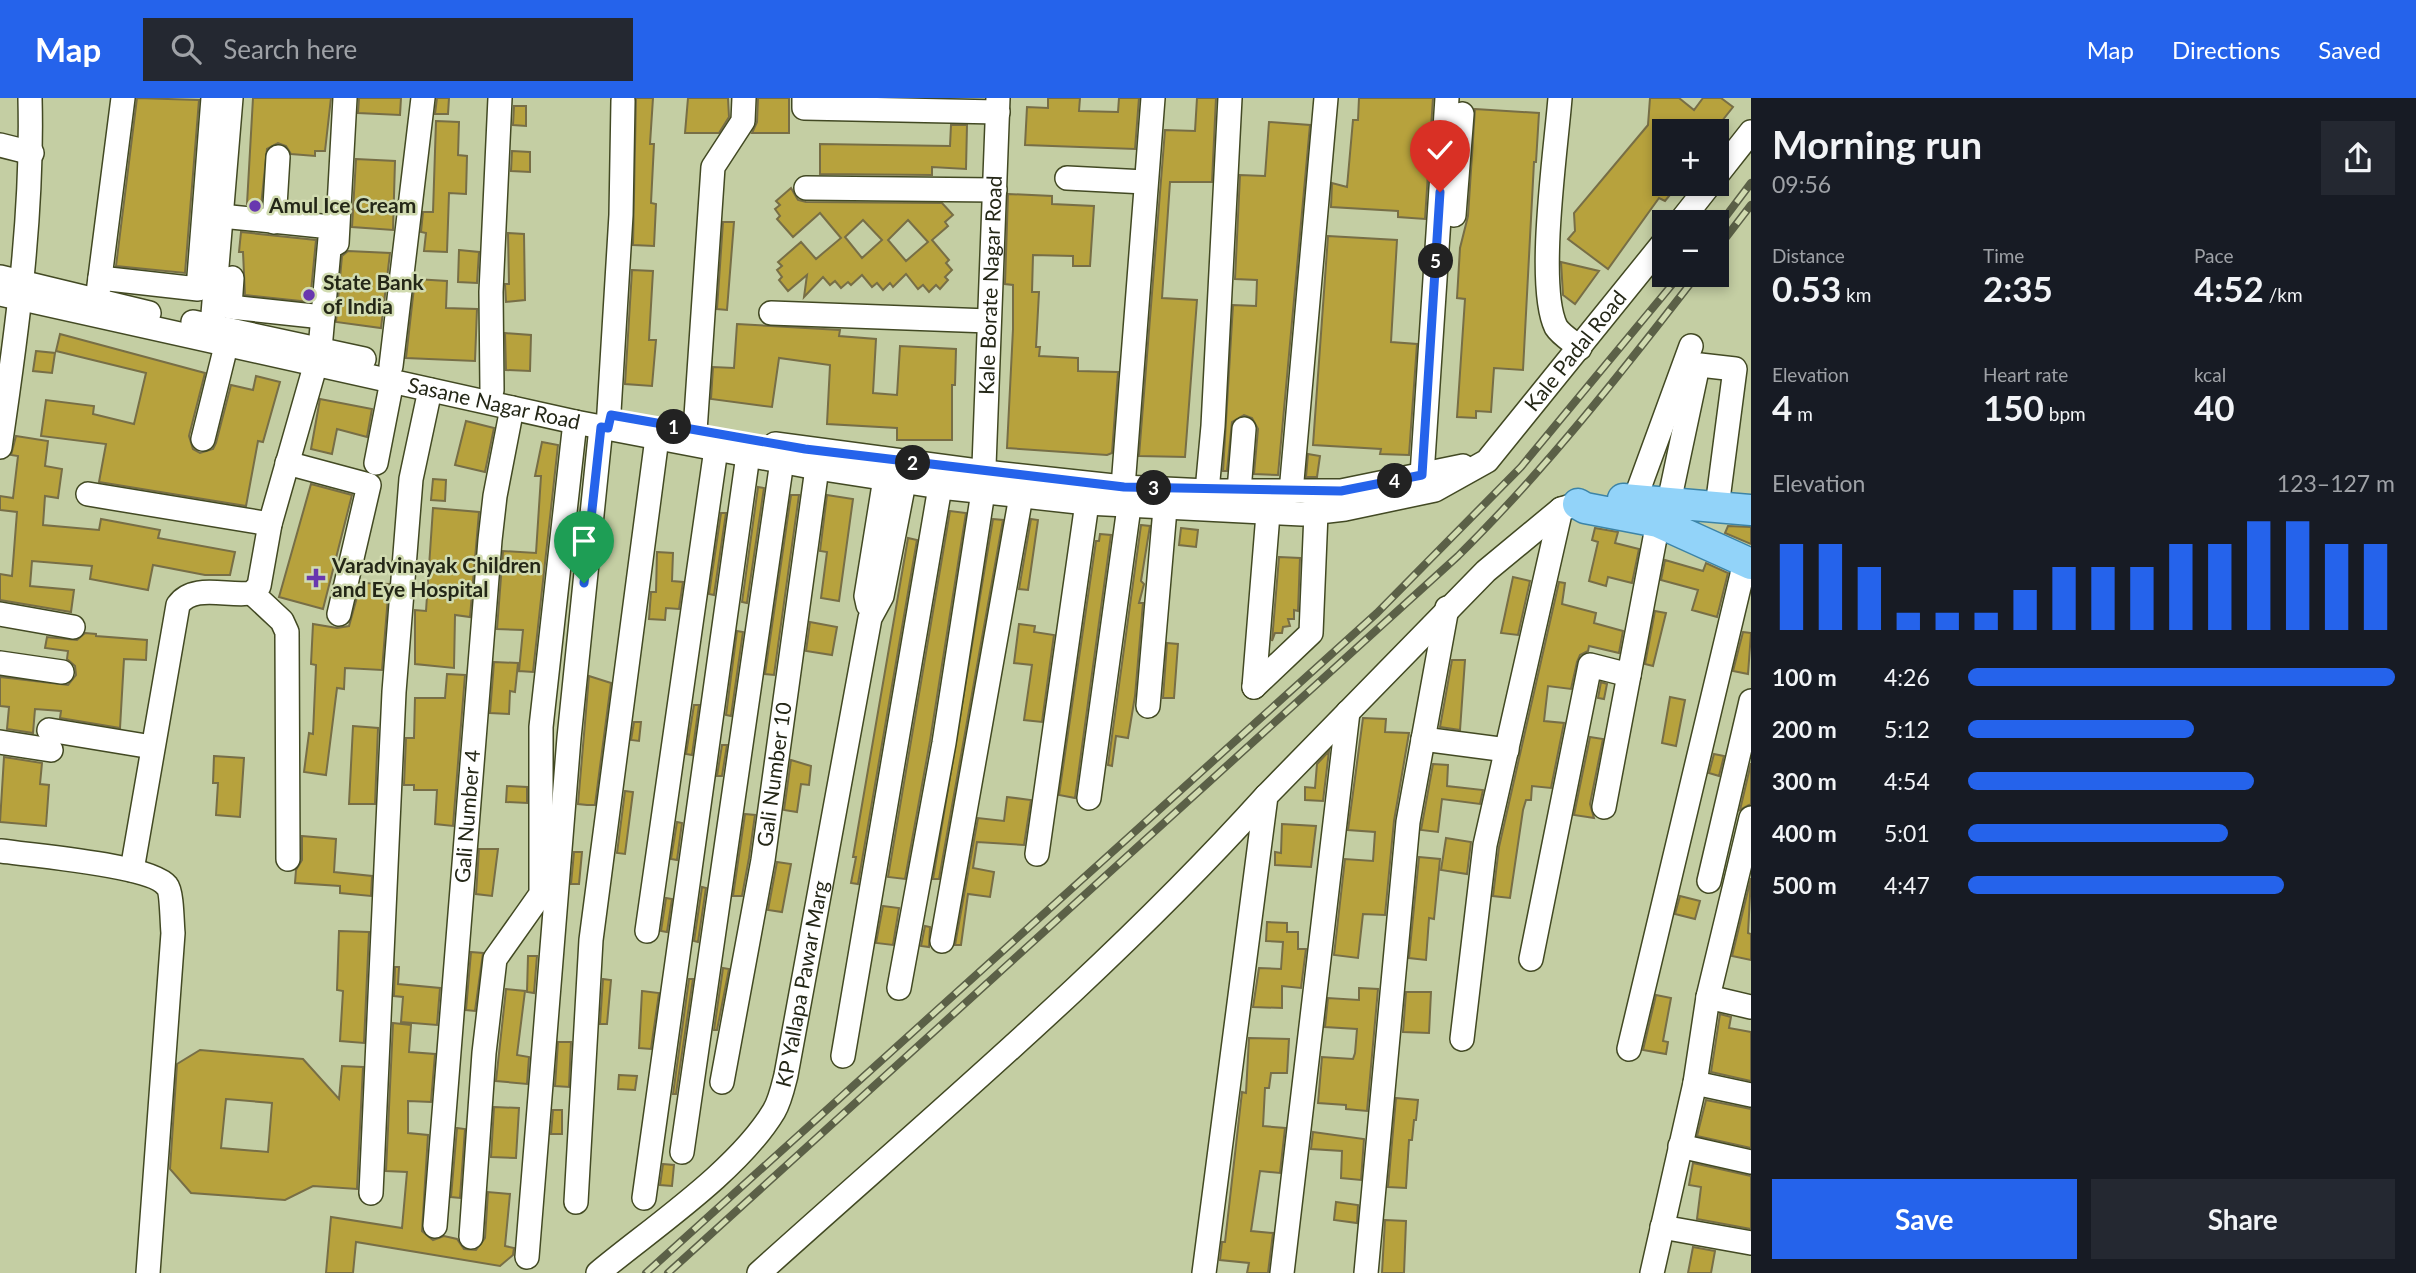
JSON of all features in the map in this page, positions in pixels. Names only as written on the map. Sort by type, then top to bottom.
[{"type":"main road","points":[[1570,506],[1586,500],[1635,499],[1663,512],[1748,563]]},
{"type":"main road","points":[[1570,506],[1663,512],[1717,507],[1751,510]]},
{"type":"street","points":[[0,447],[32,153],[30,98]]},
{"type":"street","points":[[123,98],[99,289],[198,289],[213,98]]},
{"type":"street","points":[[230,98],[230,307],[323,317]]},
{"type":"street","points":[[252,593],[259,586],[270,524],[322,355],[345,98]]},
{"type":"street","points":[[376,463],[392,374],[424,98]]},
{"type":"street","points":[[492,390],[491,292],[500,98]]},
{"type":"street","points":[[695,431],[712,167],[743,121],[744,98]]},
{"type":"street","points":[[804,98],[804,108],[998,105]]},
{"type":"street","points":[[1088,798],[1126,497],[1145,182],[1153,98]]},
{"type":"street","points":[[1206,491],[1213,426],[1230,98]]},
{"type":"street","points":[[1292,492],[1326,98]]},
{"type":"street","points":[[1427,474],[1447,98]]},
{"type":"street","points":[[1427,474],[1462,98]]},
{"type":"street","points":[[1560,98],[1547,259],[1549,308],[1558,330],[1580,348]]},
{"type":"street","points":[[527,1257],[569,738],[607,423],[621,215],[623,102]]},
{"type":"street","name":"Kale Borate Nagar Road","points":[[899,988],[944,743],[984,482],[998,105]]},
{"type":"street","points":[[1729,160],[1751,132]]},
{"type":"street","points":[[0,145],[32,153]]},
{"type":"street","points":[[274,222],[278,157]]},
{"type":"street","points":[[1067,178],[1145,182]]},
{"type":"street","points":[[806,188],[995,190]]},
{"type":"street","points":[[1689,210],[1701,196]]},
{"type":"street","points":[[229,216],[331,227],[322,355]]},
{"type":"street","points":[[212,327],[229,216]]},
{"type":"street","name":"Kale Padal Road","points":[[1487,461],[1652,257]]},
{"type":"street","name":"Sasane Nagar Road","points":[[0,277],[15,292],[226,346],[322,355]]},
{"type":"street","name":"Sasane Nagar Road","points":[[15,292],[99,289],[212,327],[392,374],[492,390],[657,438],[817,468],[896,471],[940,486],[984,482],[1021,496],[1087,503],[1206,491],[1341,491],[1487,461]]},
{"type":"street","points":[[771,313],[989,321]]},
{"type":"street","points":[[203,439],[226,346]]},
{"type":"street","points":[[1635,499],[1691,346]]},
{"type":"street","points":[[1604,807],[1663,512],[1697,370],[1700,365],[1708,364],[1735,369],[1717,507]]},
{"type":"street","name":"Sasane Nagar Road","points":[[392,374],[430,390],[575,422],[695,431],[896,471],[1126,497],[1165,509],[1268,514],[1315,513],[1435,490],[1487,461]]},
{"type":"street","points":[[371,1193],[394,692],[411,479],[430,390]]},
{"type":"street","name":"Gali Number 4","points":[[435,1226],[495,496],[512,408]]},
{"type":"street","points":[[471,1237],[484,1053],[495,959],[541,894],[541,727],[575,422]]},
{"type":"street","points":[[1240,491],[1244,429]]},
{"type":"street","points":[[576,1202],[591,940],[657,438]]},
{"type":"street","points":[[647,930],[716,449]]},
{"type":"street","points":[[644,1198],[748,454]]},
{"type":"street","points":[[682,1152],[782,461]]},
{"type":"street","points":[[287,463],[369,485],[339,614]]},
{"type":"street","name":"Gali Number 10","points":[[722,1082],[763,860],[817,468]]},
{"type":"street","name":"KP Yallapa Pawar Marg","points":[[598,1273],[718,1174],[755,1137],[775,1110],[786,1075],[870,618],[882,596],[896,471]]},
{"type":"street","points":[[843,1056],[940,486]]},
{"type":"street","points":[[88,494],[270,524]]},
{"type":"street","points":[[942,941],[1021,496]]},
{"type":"street","points":[[1037,855],[1087,503]]},
{"type":"street","points":[[759,1273],[1042,1018],[1208,860],[1447,608],[1523,537],[1570,506]]},
{"type":"street","points":[[1462,1039],[1485,845],[1570,506]]},
{"type":"street","points":[[1148,706],[1165,509]]},
{"type":"street","points":[[1268,514],[1254,687],[1311,633],[1315,513]]},
{"type":"street","points":[[1629,1049],[1748,563]]},
{"type":"street","points":[[132,870],[178,605],[184,596],[192,592],[252,593],[282,621],[287,632],[288,859]]},
{"type":"street","points":[[1366,1273],[1408,822],[1447,608]]},
{"type":"street","points":[[0,614],[73,627]]},
{"type":"street","points":[[0,663],[62,672]]},
{"type":"street","points":[[1531,959],[1590,665],[1629,674]]},
{"type":"street","points":[[1709,881],[1751,701]]},
{"type":"street","points":[[1282,1273],[1348,712]]},
{"type":"street","points":[[1423,739],[1507,750]]},
{"type":"street","points":[[0,742],[50,740],[152,747]]},
{"type":"street","points":[[1204,1273],[1266,796]]},
{"type":"street","points":[[1652,1273],[1695,1083],[1708,997],[1751,818]]},
{"type":"street","points":[[0,851],[132,870],[167,885],[173,933],[148,1273]]},
{"type":"street","points":[[1708,997],[1751,1007]]},
{"type":"street","points":[[1695,1083],[1751,1095]]},
{"type":"street","points":[[1680,1146],[1751,1162]]},
{"type":"street","points":[[1662,1227],[1751,1243]]},
{"type":"building","points":[[137,98],[199,100],[185,273],[116,266]]},
{"type":"building","points":[[253,98],[331,98],[325,151],[315,151],[315,156],[291,154],[286,146],[278,143],[267,149],[261,206],[247,204]]},
{"type":"building","points":[[359,98],[401,98],[400,115],[358,113]]},
{"type":"building","points":[[437,98],[449,98],[448,114],[435,114]]},
{"type":"building","points":[[636,98],[653,98],[650,144],[654,144],[651,203],[656,204],[654,246],[633,245]]},
{"type":"building","points":[[688,98],[728,98],[729,117],[719,133],[685,133]]},
{"type":"building","points":[[758,98],[789,98],[789,133],[752,133],[757,122]]},
{"type":"building","points":[[1048,98],[1080,98],[1079,111],[1118,112],[1119,98],[1139,98],[1135,149],[1025,145],[1027,107],[1048,108]]},
{"type":"building","points":[[1197,98],[1216,98],[1212,182],[1170,182],[1162,298],[1197,300],[1185,457],[1139,456],[1165,130],[1195,131]]},
{"type":"building","points":[[1359,98],[1433,98],[1425,219],[1398,217],[1398,211],[1331,207],[1332,183],[1347,187],[1353,120],[1358,120]]},
{"type":"building","points":[[1650,98],[1679,98],[1694,110],[1703,98],[1721,98],[1733,107],[1724,119],[1652,119],[1652,196],[1669,196],[1665,201],[1659,198],[1608,269],[1568,239],[1575,231],[1574,213],[1648,125]]},
{"type":"building","points":[[514,106],[526,106],[526,126],[513,125]]},
{"type":"building","points":[[1475,109],[1539,113],[1523,370],[1494,368],[1491,412],[1476,411],[1476,418],[1457,417],[1465,299],[1457,298],[1460,248],[1468,216]]},
{"type":"building","points":[[436,121],[459,122],[458,155],[467,156],[466,194],[449,193],[447,252],[424,251],[426,233],[421,232],[423,212],[433,212]]},
{"type":"building","points":[[1269,122],[1310,125],[1278,475],[1254,474],[1258,429],[1252,418],[1244,415],[1232,422],[1227,471],[1223,471],[1233,305],[1256,306],[1257,280],[1235,279],[1240,175],[1265,176]]},
{"type":"building","points":[[951,125],[967,125],[966,169],[932,167],[932,175],[820,174],[820,144],[950,146]]},
{"type":"building","points":[[512,151],[530,152],[530,172],[511,171]]},
{"type":"building","points":[[356,159],[395,161],[393,230],[352,227]]},
{"type":"building","points":[[791,188],[798,200],[806,202],[942,203],[953,215],[945,222],[948,226],[932,240],[949,260],[946,263],[952,270],[945,277],[948,280],[940,289],[936,285],[929,292],[923,285],[918,289],[906,274],[893,287],[890,283],[883,290],[877,283],[872,287],[862,275],[851,285],[848,282],[841,288],[835,281],[830,285],[823,277],[804,297],[807,275],[788,291],[779,280],[782,277],[777,270],[782,266],[778,262],[801,242],[816,259],[841,238],[820,213],[793,237],[777,219],[780,216],[775,209],[780,205],[776,201]],"holes":[[[863,220],[882,240],[862,258],[845,237]],[[908,220],[928,242],[906,261],[888,240]]]},
{"type":"building","points":[[1008,194],[1052,196],[1052,204],[1094,206],[1090,266],[1073,266],[1073,256],[1033,255],[1032,292],[1039,292],[1036,347],[1040,347],[1039,356],[1078,358],[1078,371],[1118,372],[1112,453],[1107,455],[1007,448],[1013,329],[1013,285],[1005,284]]},
{"type":"building","points":[[723,222],[734,222],[727,310],[717,309]]},
{"type":"building","points":[[241,232],[316,240],[310,302],[245,295],[243,252],[239,252]]},
{"type":"building","points":[[508,233],[524,234],[525,300],[506,302],[505,284],[509,284]]},
{"type":"building","points":[[1328,236],[1397,240],[1391,342],[1417,344],[1409,455],[1380,454],[1381,449],[1313,445]]},
{"type":"building","points":[[459,250],[479,252],[477,283],[458,282]]},
{"type":"building","points":[[348,251],[390,253],[381,328],[336,322],[342,256]]},
{"type":"building","points":[[1561,262],[1599,271],[1575,304],[1563,295]]},
{"type":"building","points":[[632,270],[653,271],[649,340],[656,340],[652,386],[625,384]]},
{"type":"building","points":[[415,279],[447,281],[446,308],[477,309],[475,361],[406,358]]},
{"type":"building","points":[[737,324],[840,330],[839,336],[876,339],[873,393],[897,395],[900,346],[956,349],[955,385],[952,385],[952,440],[897,440],[897,428],[827,424],[830,365],[779,358],[772,407],[711,399],[713,367],[734,368]]},
{"type":"building","points":[[505,333],[531,335],[530,371],[506,370]]},
{"type":"building","points":[[60,334],[205,373],[189,436],[193,449],[200,453],[213,449],[216,443],[231,385],[253,390],[256,376],[280,382],[263,442],[258,441],[246,506],[99,482],[106,444],[41,436],[46,400],[94,406],[93,414],[134,424],[146,373],[56,351]]},
{"type":"building","points":[[36,351],[55,353],[52,373],[33,371]]},
{"type":"building","points":[[320,399],[372,409],[367,437],[337,429],[332,454],[311,449]]},
{"type":"building","points":[[466,421],[494,428],[485,472],[455,465]]},
{"type":"building","points":[[16,436],[48,441],[45,466],[62,469],[58,498],[45,496],[43,525],[99,530],[101,519],[160,530],[158,538],[235,552],[230,575],[205,575],[153,565],[148,590],[90,579],[92,566],[32,561],[30,586],[74,590],[71,612],[0,600],[0,574],[12,576],[17,512],[0,510],[0,496],[13,498],[18,456],[11,455]]},
{"type":"building","points":[[542,442],[558,445],[533,672],[519,671],[523,630],[497,629],[503,551],[536,553],[541,476],[535,476]]},
{"type":"building","points":[[1308,454],[1320,456],[1317,477],[1306,477]]},
{"type":"building","points":[[433,479],[446,480],[445,501],[431,500]]},
{"type":"building","points":[[311,484],[352,495],[323,609],[279,597]]},
{"type":"building","points":[[758,487],[764,488],[747,603],[742,602]]},
{"type":"building","points":[[791,495],[799,495],[774,675],[765,674]]},
{"type":"building","points":[[827,495],[853,499],[839,601],[821,598],[827,552],[820,551]]},
{"type":"building","points":[[433,508],[479,512],[470,617],[455,615],[454,668],[415,664],[415,610],[426,611]]},
{"type":"building","points":[[950,511],[966,513],[930,741],[905,879],[888,877]]},
{"type":"building","points":[[721,513],[726,513],[714,595],[709,594]]},
{"type":"building","points":[[993,519],[1003,520],[939,879],[933,879]]},
{"type":"building","points":[[1031,519],[1038,520],[1028,590],[1019,589]]},
{"type":"building","points":[[1141,525],[1150,526],[1141,581],[1144,584],[1139,603],[1143,603],[1135,696],[1128,738],[1116,736],[1112,766],[1108,765]]},
{"type":"building","points":[[1728,526],[1751,527],[1751,544],[1725,533]]},
{"type":"building","points":[[1181,528],[1198,530],[1196,547],[1179,545]]},
{"type":"building","points":[[1595,528],[1618,532],[1615,543],[1639,549],[1632,583],[1608,577],[1606,586],[1589,581],[1598,542],[1592,540]]},
{"type":"building","points":[[1100,534],[1111,535],[1075,798],[1059,795],[1096,541],[1099,541]]},
{"type":"building","points":[[908,538],[917,540],[858,884],[851,883],[856,857],[853,857]]},
{"type":"building","points":[[657,552],[673,553],[672,581],[683,582],[679,609],[666,608],[665,620],[649,619],[651,592],[656,592]]},
{"type":"building","points":[[1279,557],[1300,558],[1298,611],[1294,610],[1294,619],[1288,619],[1290,626],[1283,627],[1282,633],[1275,633],[1272,641]]},
{"type":"building","points":[[1665,560],[1703,571],[1706,563],[1728,573],[1717,617],[1692,610],[1698,590],[1661,580]]},
{"type":"building","points":[[1513,577],[1530,581],[1518,635],[1501,633]]},
{"type":"building","points":[[1559,582],[1565,583],[1562,604],[1596,613],[1594,623],[1623,631],[1619,653],[1589,646],[1588,651],[1580,655],[1577,662],[1571,689],[1548,686],[1544,721],[1564,723],[1551,788],[1532,786],[1531,800],[1526,800],[1523,810],[1510,898],[1493,896],[1499,847]]},
{"type":"building","points":[[361,583],[389,584],[382,670],[345,668],[344,689],[337,688],[326,775],[304,772],[309,733],[313,734],[316,665],[311,664],[313,624],[337,628],[349,626]]},
{"type":"building","points":[[1655,611],[1666,613],[1653,666],[1645,664]]},
{"type":"building","points":[[810,622],[837,627],[832,655],[806,651]]},
{"type":"building","points":[[1019,624],[1035,626],[1034,632],[1054,635],[1042,722],[1024,720],[1032,665],[1014,663]]},
{"type":"building","points":[[737,631],[743,632],[731,716],[726,715]]},
{"type":"building","points":[[1743,632],[1751,633],[1748,674],[1733,671]]},
{"type":"building","points":[[85,633],[147,640],[146,660],[124,659],[120,728],[60,718],[61,711],[35,709],[33,733],[7,729],[9,707],[0,706],[0,677],[68,685],[76,675],[75,666],[67,659],[68,651],[45,648],[47,637],[77,640]]},
{"type":"building","points":[[1167,643],[1178,644],[1174,698],[1163,698]]},
{"type":"building","points":[[1452,660],[1465,660],[1460,730],[1440,727]]},
{"type":"building","points":[[494,662],[518,663],[515,692],[510,691],[509,714],[490,713]]},
{"type":"building","points":[[447,674],[465,675],[453,826],[435,824],[437,790],[414,790],[414,785],[404,785],[406,738],[414,738],[415,698],[445,698]]},
{"type":"building","points":[[589,676],[611,683],[595,805],[578,804]]},
{"type":"building","points":[[1601,682],[1607,684],[1604,699],[1598,698]]},
{"type":"building","points":[[1670,697],[1685,700],[1676,746],[1662,743]]},
{"type":"building","points":[[694,705],[699,705],[692,755],[686,754]]},
{"type":"building","points":[[1363,718],[1386,719],[1385,732],[1409,733],[1394,821],[1385,915],[1363,914],[1358,958],[1334,955],[1345,859],[1373,861],[1375,832],[1348,830]]},
{"type":"building","points":[[634,722],[641,722],[639,741],[631,740]]},
{"type":"building","points":[[353,726],[378,728],[375,804],[349,804]]},
{"type":"building","points":[[1590,737],[1603,739],[1590,804],[1594,818],[1574,815]]},
{"type":"building","points":[[722,745],[727,745],[722,776],[717,776]]},
{"type":"building","points":[[1329,751],[1323,801],[1305,800],[1305,787],[1315,788],[1317,764]]},
{"type":"building","points":[[1714,754],[1724,756],[1719,776],[1709,773]]},
{"type":"building","points":[[214,756],[244,758],[240,817],[216,815],[218,783],[213,783]]},
{"type":"building","points":[[4,757],[42,763],[40,784],[49,785],[46,826],[0,822]]},
{"type":"building","points":[[791,760],[811,766],[809,785],[801,784],[797,812],[784,810]]},
{"type":"building","points":[[1751,763],[1751,804],[1740,810]]},
{"type":"building","points":[[1433,764],[1448,765],[1447,786],[1483,790],[1480,804],[1442,799],[1438,832],[1421,830]]},
{"type":"building","points":[[507,786],[527,787],[527,803],[506,802]]},
{"type":"building","points":[[625,791],[633,792],[625,854],[617,853]]},
{"type":"building","points":[[1007,797],[1031,800],[1024,845],[977,842],[973,868],[994,872],[990,897],[968,894],[961,945],[955,945],[978,818],[1004,821]]},
{"type":"building","points":[[745,814],[755,815],[749,858],[742,896],[733,896]]},
{"type":"building","points":[[677,822],[682,823],[677,860],[671,859]]},
{"type":"building","points":[[1282,824],[1316,826],[1311,867],[1275,865],[1275,852],[1281,853]]},
{"type":"building","points":[[302,836],[336,839],[334,872],[372,876],[371,896],[340,893],[340,886],[295,883],[296,870],[302,860]]},
{"type":"building","points":[[1446,838],[1471,842],[1467,874],[1441,870]]},
{"type":"building","points":[[479,849],[498,849],[492,896],[476,894]]},
{"type":"building","points":[[574,852],[582,852],[579,884],[571,884]]},
{"type":"building","points":[[1419,857],[1440,859],[1434,919],[1429,918],[1426,960],[1409,958]]},
{"type":"building","points":[[777,862],[791,864],[782,912],[768,910]]},
{"type":"building","points":[[1751,878],[1748,933],[1751,934],[1751,960],[1732,956]]},
{"type":"building","points":[[702,887],[706,888],[698,942],[694,941]]},
{"type":"building","points":[[1680,896],[1700,901],[1695,919],[1675,914]]},
{"type":"building","points":[[666,898],[672,899],[667,932],[661,931]]},
{"type":"building","points":[[883,906],[899,908],[893,945],[876,943]]},
{"type":"building","points":[[1267,922],[1287,923],[1287,932],[1298,932],[1298,949],[1306,949],[1301,988],[1282,986],[1282,1008],[1253,1007],[1259,968],[1281,969],[1283,942],[1266,941]]},
{"type":"building","points":[[925,926],[930,927],[929,947],[921,946]]},
{"type":"building","points":[[339,931],[369,932],[364,1043],[340,1041],[343,991],[337,990]]},
{"type":"building","points":[[471,952],[483,953],[475,1011],[466,1010]]},
{"type":"building","points":[[528,956],[537,956],[534,993],[527,992]]},
{"type":"building","points":[[395,967],[399,967],[398,984],[440,988],[437,1025],[401,1022],[403,997],[394,996]]},
{"type":"building","points":[[723,968],[729,969],[717,1030],[714,1030]]},
{"type":"building","points":[[603,979],[611,980],[607,1024],[600,1024]]},
{"type":"building","points":[[689,979],[693,979],[676,1094],[673,1094]]},
{"type":"building","points":[[1359,988],[1378,989],[1367,1111],[1346,1109],[1346,1105],[1318,1103],[1322,1057],[1353,1059],[1355,1053],[1357,1029],[1325,1027],[1328,998],[1359,1000]]},
{"type":"building","points":[[506,989],[525,991],[517,1055],[529,1057],[527,1084],[496,1081]]},
{"type":"building","points":[[642,991],[659,993],[651,1049],[639,1048]]},
{"type":"building","points":[[1406,992],[1431,992],[1429,1033],[1403,1032]]},
{"type":"building","points":[[1656,995],[1671,998],[1663,1041],[1668,1042],[1666,1054],[1643,1050]]},
{"type":"building","points":[[1720,1014],[1731,1017],[1729,1028],[1751,1032],[1751,1081],[1711,1072]]},
{"type":"building","points":[[393,1023],[411,1025],[409,1052],[435,1054],[431,1102],[408,1101],[408,1133],[428,1135],[422,1231],[433,1240],[444,1236],[457,1239],[464,1249],[476,1250],[485,1238],[488,1192],[510,1194],[505,1246],[514,1248],[513,1255],[500,1266],[356,1242],[353,1273],[326,1273],[331,1217],[402,1228],[407,1172],[386,1171]]},
{"type":"building","points":[[1249,1038],[1289,1039],[1287,1073],[1271,1073],[1269,1088],[1265,1088],[1263,1126],[1285,1128],[1280,1173],[1260,1171],[1251,1231],[1273,1233],[1268,1273],[1247,1273],[1249,1263],[1220,1260],[1222,1242],[1225,1242],[1242,1092],[1246,1093]]},
{"type":"building","points":[[558,1042],[571,1042],[569,1087],[555,1086]]},
{"type":"building","points":[[200,1050],[303,1059],[339,1099],[342,1066],[363,1067],[357,1189],[313,1186],[285,1200],[191,1193],[170,1169],[177,1064]],"holes":[[[226,1099],[272,1103],[268,1152],[221,1148]]]},
{"type":"building","points":[[619,1075],[637,1076],[635,1090],[618,1089]]},
{"type":"building","points":[[1396,1098],[1418,1100],[1412,1140],[1409,1140],[1406,1188],[1388,1187]]},
{"type":"building","points":[[1706,1100],[1751,1109],[1751,1148],[1697,1136]]},
{"type":"building","points":[[494,1107],[519,1108],[516,1158],[491,1157]]},
{"type":"building","points":[[553,1110],[562,1110],[562,1134],[551,1134]]},
{"type":"building","points":[[457,1128],[465,1129],[460,1198],[451,1197]]},
{"type":"building","points":[[1313,1132],[1364,1139],[1361,1180],[1341,1178],[1342,1151],[1311,1149]]},
{"type":"building","points":[[1693,1163],[1751,1176],[1751,1229],[1697,1219],[1701,1187],[1689,1185]]},
{"type":"building","points":[[663,1164],[674,1165],[672,1186],[660,1185]]},
{"type":"building","points":[[1336,1202],[1358,1205],[1357,1223],[1334,1220]]},
{"type":"building","points":[[1385,1220],[1406,1221],[1404,1273],[1382,1273]]},
{"type":"building","points":[[1693,1247],[1715,1251],[1711,1273],[1688,1273]]},
{"type":"railway","points":[[1729,212],[1751,183]]},
{"type":"railway","points":[[1729,233],[1751,205]]},
{"type":"railway","points":[[646,1273],[1377,613],[1521,467],[1670,287]]},
{"type":"railway","points":[[668,1273],[1458,556],[1552,455],[1688,287]]},
{"type":"place","name":"Amul Ice Cream","points":[[255,206]]},
{"type":"place","name":"State Bank of India","points":[[309,295]]},
{"type":"place","name":"Varadvinayak Children and Eye Hospital","points":[[316,578]]},
{"type":"route","points":[[584,583],[601,427],[608,428],[611,415],[805,449],[1124,487],[1206,491],[1341,491],[1422,475],[1440,192]]}]
